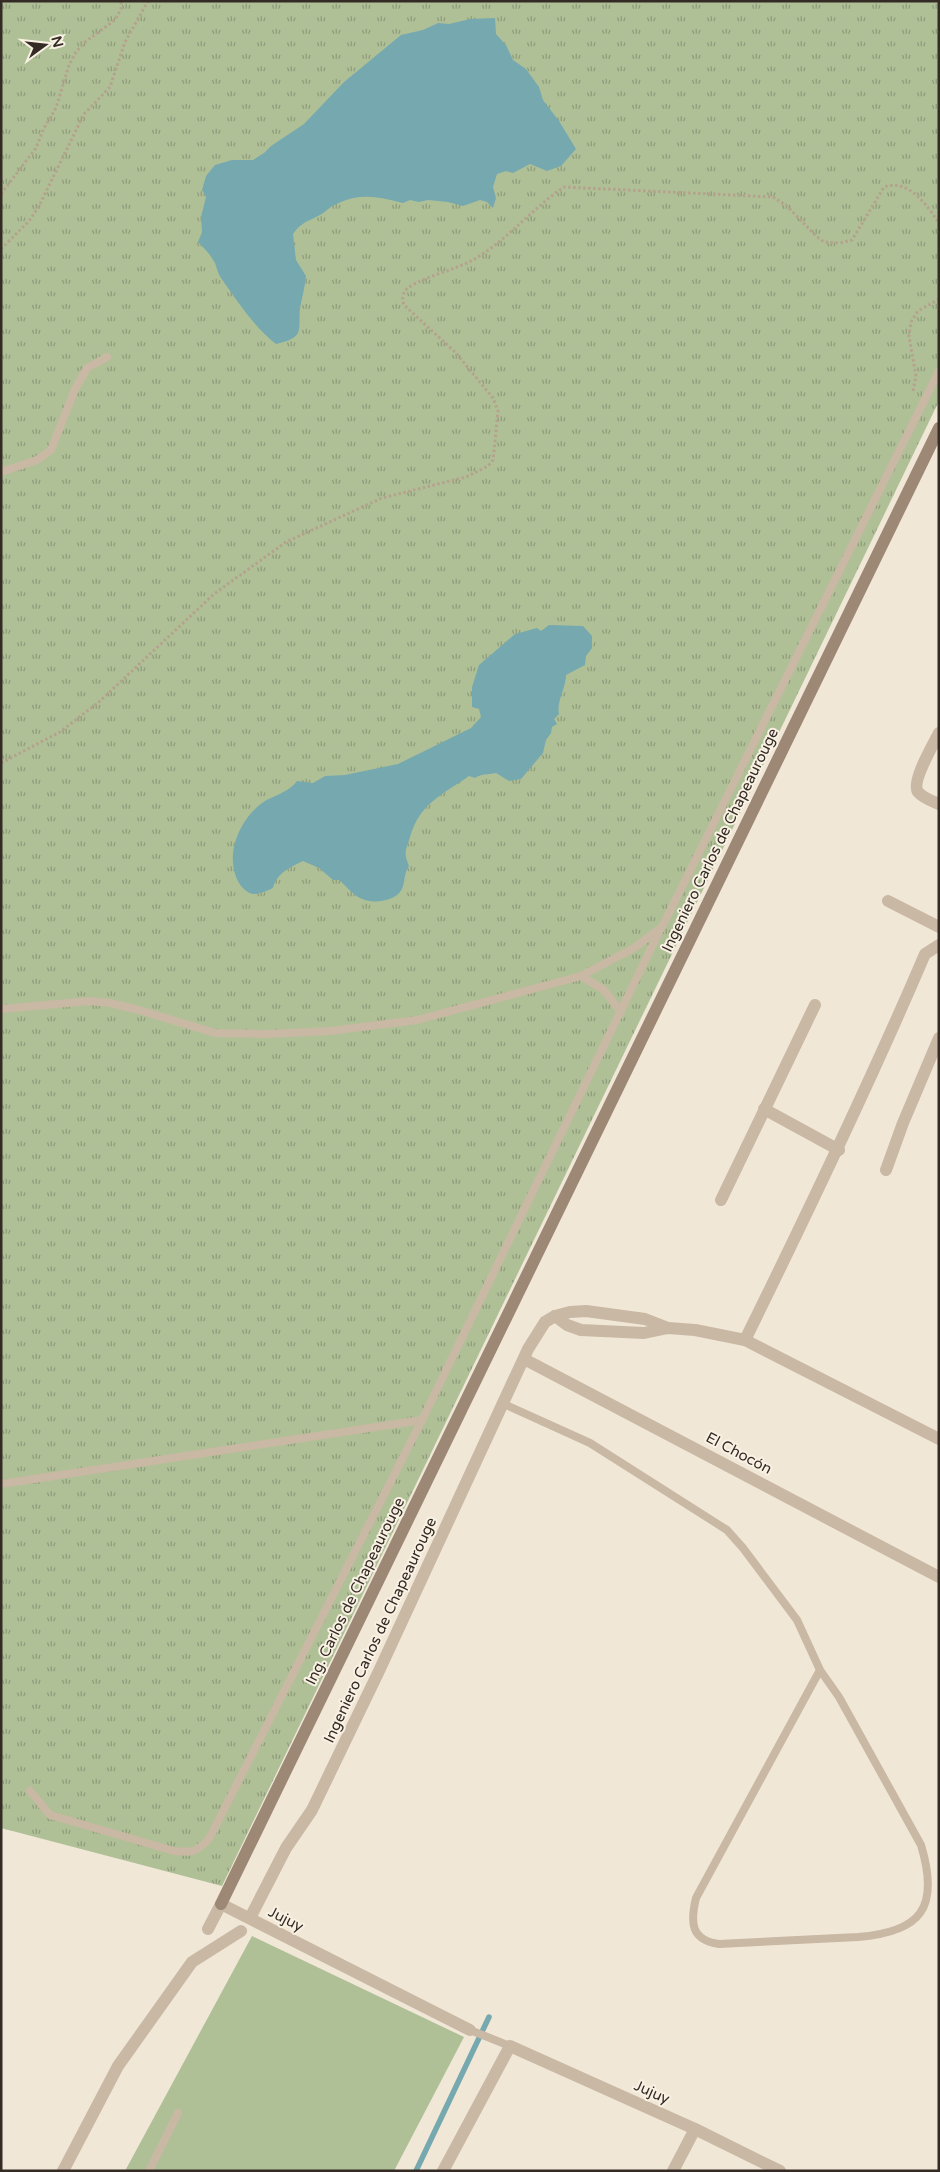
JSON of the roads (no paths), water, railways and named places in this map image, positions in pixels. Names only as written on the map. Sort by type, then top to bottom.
[{"type":"street","name":"Ingeniero Carlos de Chapeaurouge","points":[[531,1267],[939,428]]},
{"type":"street","points":[[939,733],[916,782],[917,791],[923,797],[939,804]]},
{"type":"street","points":[[888,901],[939,927]]},
{"type":"street","points":[[745,1340],[838,1150],[887,1044],[925,954],[939,945]]},
{"type":"street","points":[[721,1200],[815,1005]]},
{"type":"street","points":[[886,1170],[903,1123],[939,1038]]},
{"type":"street","points":[[764,1109],[838,1150]]},
{"type":"street","name":"Ing. Carlos de Chapeaurouge","points":[[208,1929],[531,1267]]},
{"type":"street","points":[[555,1316],[570,1312],[586,1311],[644,1318],[668,1328]]},
{"type":"street","name":"Ingeniero Carlos de Chapeaurouge","points":[[250,1918],[286,1848],[312,1810],[526,1354],[545,1322],[555,1316]]},
{"type":"street","points":[[555,1316],[567,1325],[582,1330],[644,1333],[668,1328],[695,1330],[745,1340],[939,1439]]},
{"type":"street","name":"El Chocón","points":[[526,1354],[939,1577]]},
{"type":"street","name":"Jujuy","points":[[221,1904],[470,2030]]},
{"type":"street","points":[[63,2171],[118,2066],[192,1962],[241,1931]]},
{"type":"street","points":[[443,2171],[510,2046]]},
{"type":"street","name":"Jujuy","points":[[510,2046],[695,2129],[780,2171]]},
{"type":"street","points":[[673,2171],[695,2129]]},
{"type":"lane","points":[[1,472],[37,460],[51,450],[75,389],[87,368],[108,357]]},
{"type":"lane","points":[[30,1791],[50,1815],[174,1851],[188,1853],[198,1850],[209,1839],[422,1420],[662,927],[939,371]]},
{"type":"lane","points":[[1,1009],[90,1001],[110,1003],[139,1010],[215,1033],[267,1034],[330,1031],[417,1020],[581,976],[634,948],[662,927]]},
{"type":"lane","points":[[581,976],[604,990],[621,1012]]},
{"type":"lane","points":[[504,1404],[590,1443],[727,1530],[798,1620],[820,1670],[839,1697],[921,1845],[929,1864],[932,1882],[930,1899],[922,1914],[902,1930],[877,1936],[719,1944],[701,1939],[694,1930],[692,1914],[696,1898],[820,1670]]},
{"type":"lane","points":[[1,1484],[422,1420]]},
{"type":"lane","points":[[470,2030],[510,2046]]},
{"type":"lane","points":[[149,2171],[178,2114]]},
{"type":"water","points":[[495,18],[496,34],[506,45],[513,60],[526,69],[539,87],[543,100],[559,121],[576,149],[561,166],[547,171],[530,164],[513,173],[506,171],[497,174],[493,187],[496,198],[493,208],[487,202],[480,200],[463,206],[428,200],[419,202],[410,200],[403,203],[375,197],[358,197],[340,202],[304,223],[293,234],[296,260],[306,276],[300,308],[299,328],[296,336],[292,339],[276,344],[260,330],[246,313],[220,276],[212,257],[198,242],[202,232],[201,217],[206,197],[202,190],[206,176],[215,165],[232,160],[253,160],[264,153],[271,146],[304,124],[344,82],[401,35],[423,30],[438,23],[449,24],[470,19]]},
{"type":"water","points":[[549,625],[583,626],[592,636],[592,648],[586,656],[585,665],[566,675],[558,709],[559,714],[554,719],[557,724],[552,727],[543,753],[521,779],[509,781],[496,773],[475,778],[469,776],[433,801],[414,825],[406,849],[409,866],[400,892],[387,900],[365,900],[355,895],[339,880],[333,880],[319,868],[303,861],[284,871],[277,878],[273,888],[259,894],[251,894],[242,887],[236,878],[233,867],[234,845],[241,828],[258,806],[287,790],[297,781],[313,783],[325,776],[345,775],[398,764],[471,728],[481,717],[479,709],[472,707],[472,687],[479,665],[515,634],[537,628],[541,631]]},
{"type":"waterway","points":[[416,2171],[489,2017]]}]
